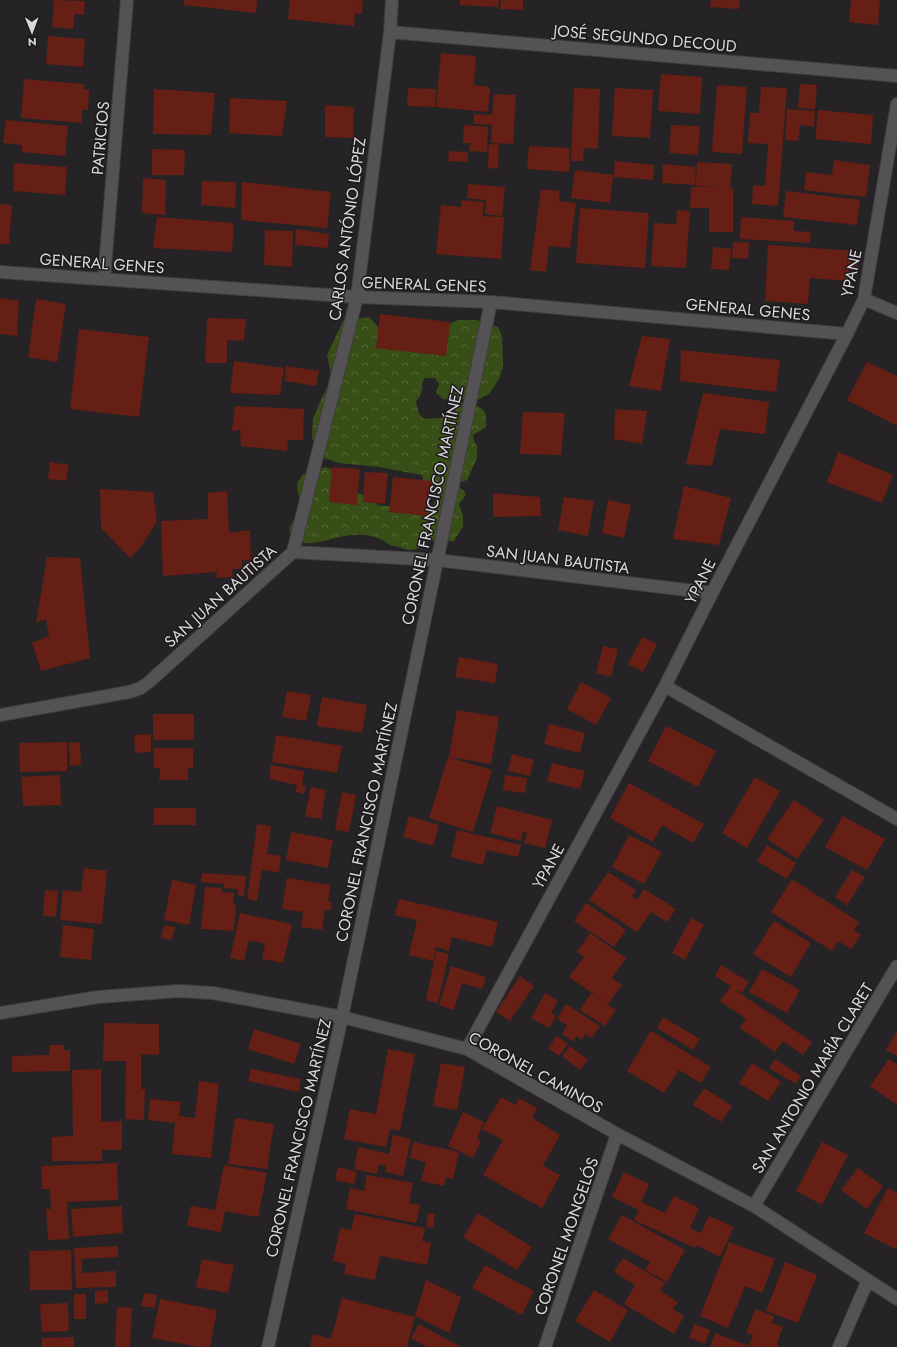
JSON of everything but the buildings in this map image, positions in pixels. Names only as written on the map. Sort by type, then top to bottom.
[{"type":"street","name":"PATRICIOS","points":[[104,279],[127,0]]},
{"type":"street","name":"CARLOS ANTÓNIO LÓPEZ","points":[[293,552],[357,297],[390,32],[392,0]]},
{"type":"street","name":"JOSÉ SEGUNDO DECOUD","points":[[390,32],[897,76]]},
{"type":"street","name":"YPANE","points":[[467,1049],[665,686],[864,299],[897,104]]},
{"type":"street","name":"GENERAL GENES","points":[[0,272],[357,297],[491,302],[847,334]]},
{"type":"street","points":[[864,299],[897,313]]},
{"type":"street","name":"CORONEL FRANCISCO MARTÍNEZ","points":[[268,1347],[342,1017],[491,302]]},
{"type":"street","name":"SAN JUAN BAUTISTA","points":[[0,715],[129,692],[141,688],[293,552],[437,560],[712,593]]},
{"type":"street","points":[[665,686],[897,819]]},
{"type":"street","name":"SAN ANTONIO MARÍA CLARET","points":[[754,1206],[897,966]]},
{"type":"street","name":"CORONEL CAMINOS","points":[[0,1013],[98,997],[179,991],[213,993],[342,1017],[467,1049],[617,1134],[754,1206],[897,1299]]},
{"type":"street","name":"CORONEL MONGELÓS","points":[[545,1347],[617,1134]]},
{"type":"street","points":[[839,1347],[868,1280]]},
{"type":"green space","points":[[369,317],[379,328],[389,350],[408,350],[443,327],[458,320],[476,320],[498,327],[502,336],[503,367],[499,379],[489,394],[477,400],[443,399],[436,393],[439,384],[435,378],[425,378],[422,383],[421,393],[416,402],[419,414],[424,419],[441,418],[451,407],[460,403],[475,405],[482,409],[485,414],[486,427],[473,435],[474,442],[477,445],[477,458],[467,480],[459,483],[459,487],[466,495],[459,504],[463,516],[463,526],[454,541],[430,541],[424,543],[418,548],[408,550],[390,545],[376,537],[367,535],[349,535],[318,542],[305,543],[294,538],[291,534],[290,527],[300,509],[297,489],[298,481],[303,474],[325,467],[336,471],[351,490],[373,499],[377,505],[432,506],[436,500],[425,488],[422,475],[379,467],[339,463],[324,458],[312,438],[313,418],[332,379],[327,355],[343,321]]}]
